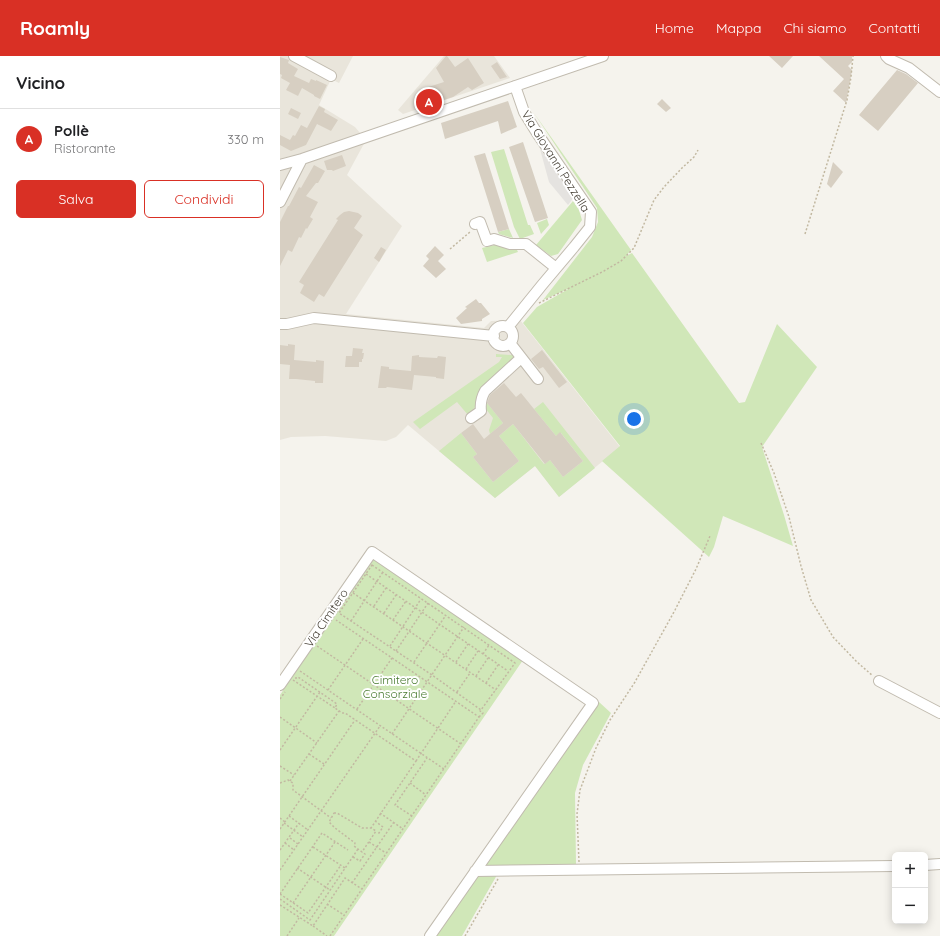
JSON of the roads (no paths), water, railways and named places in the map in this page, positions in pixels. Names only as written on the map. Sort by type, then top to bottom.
[{"type":"street","points":[[294,56],[331,76]]},
{"type":"street","points":[[280,165],[302,159],[603,56]]},
{"type":"street","points":[[886,56],[889,59],[909,68],[940,92]]},
{"type":"street","name":"Via Giovanni Pezzella","points":[[508,327],[590,227],[591,212],[524,112],[515,86]]},
{"type":"street","points":[[280,202],[302,159]]},
{"type":"street","points":[[475,224],[480,222],[487,241],[494,238],[510,244],[526,244],[556,268]]},
{"type":"street","points":[[280,324],[287,324],[314,318],[494,336]]},
{"type":"street","points":[[501,326],[508,327],[512,332],[513,338],[510,343],[504,346],[498,344],[494,339],[496,330],[501,326]]},
{"type":"street","points":[[510,343],[538,379]]},
{"type":"street","points":[[470,418],[480,411],[481,398],[485,391],[521,358]]},
{"type":"street","name":"Via Cimitero","points":[[282,689],[372,552],[593,703],[475,871]]},
{"type":"street","points":[[879,681],[940,713]]},
{"type":"street","points":[[928,865],[940,864]]},
{"type":"street","points":[[430,936],[475,871],[580,871],[892,866]]},
{"type":"place","name":"Pollè","points":[[429,102]]},
{"type":"park label","name":"Cimitero Consorziale","points":[[395,686]]}]
